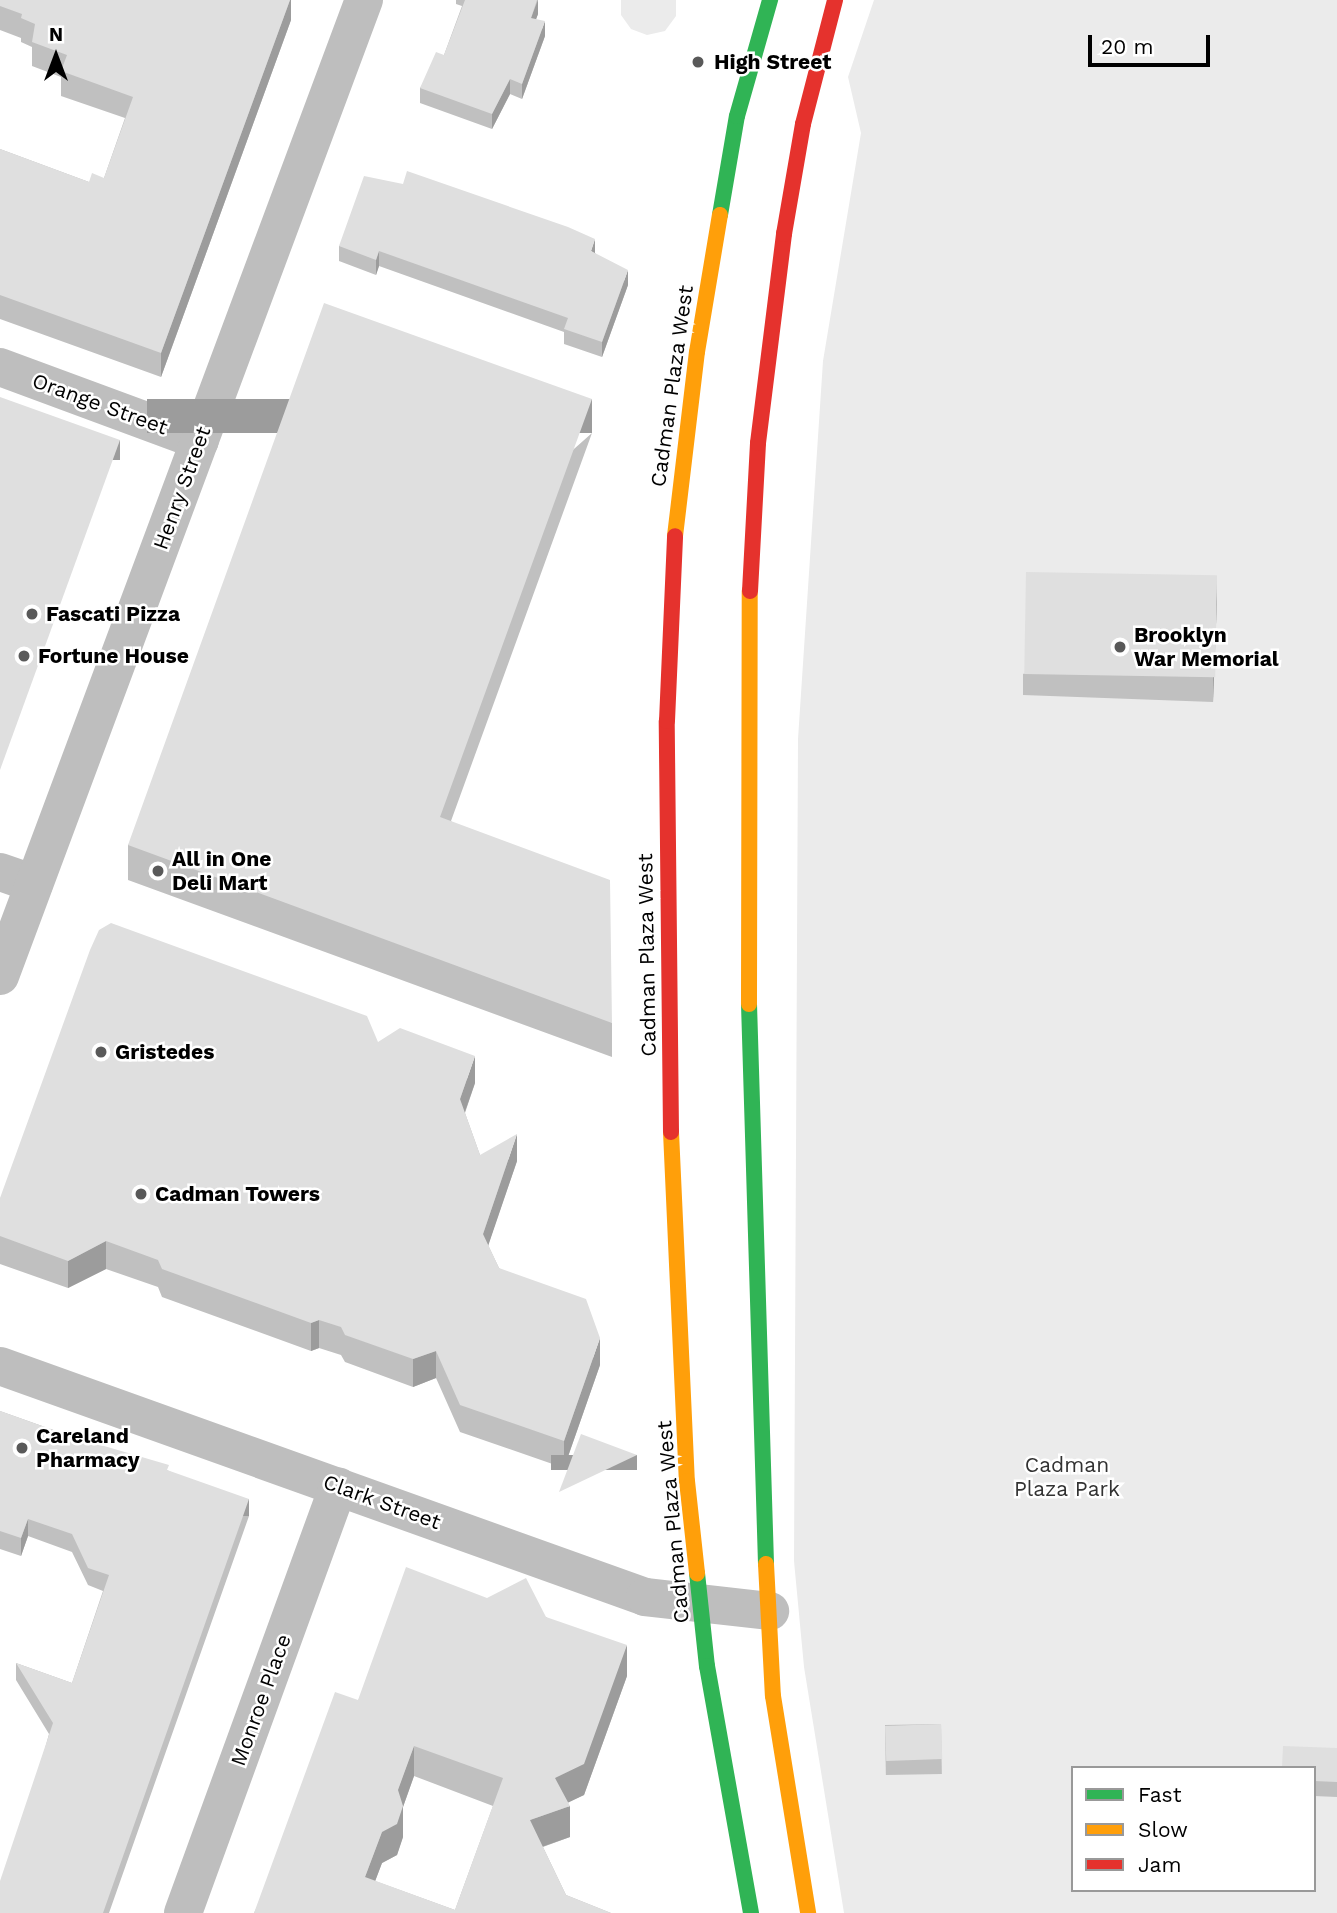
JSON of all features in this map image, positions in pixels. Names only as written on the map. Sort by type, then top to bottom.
[{"type":"main road","name":"Cadman Plaza West","points":[[751,1913],[728,1797],[687,1481],[670,1104],[669,632],[681,468],[715,226],[737,116],[770,0]]},
{"type":"main road","points":[[808,1913],[773,1696],[761,1481],[750,1107],[748,725],[753,522],[784,234],[803,124],[835,0]]},
{"type":"street","name":"Henry Street","points":[[0,976],[17,878],[200,441],[364,0]]},
{"type":"street","name":"Orange Street","points":[[0,367],[200,441]]},
{"type":"street","name":"Clark Street","points":[[0,1366],[645,1597],[770,1611]]},
{"type":"street","name":"Monroe Place","points":[[183,1913],[338,1486]]},
{"type":"green space","points":[[621,0],[676,0],[676,16],[665,31],[647,35],[631,29],[621,15]]},
{"type":"green space","name":"Cadman Plaza Park","points":[[874,0],[1337,0],[1337,1913],[844,1913],[804,1667],[794,1561],[798,739],[823,361],[861,133],[848,77]]},
{"type":"building","points":[[0,0],[290,0],[161,353],[0,295],[0,149],[89,182],[92,173],[104,178],[133,97],[61,71],[67,55],[32,42],[35,24],[21,18],[22,14],[0,6]]},
{"type":"building","points":[[465,0],[537,0],[531,18],[545,21],[522,84],[510,79],[492,114],[420,88],[436,52],[444,55]]},
{"type":"building","points":[[407,171],[568,227],[595,239],[591,251],[628,270],[602,342],[564,329],[568,318],[379,251],[376,260],[339,246],[364,176],[403,184]]},
{"type":"building","points":[[324,303],[592,399],[440,817],[610,880],[612,1023],[128,845]]},
{"type":"building","points":[[0,397],[120,440],[0,770]]},
{"type":"building","name":"Brooklyn War Memorial","points":[[1026,572],[1217,575],[1215,677],[1024,674]]},
{"type":"building","name":"Cadman Towers","points":[[111,923],[367,1016],[378,1042],[400,1028],[475,1056],[460,1099],[480,1155],[517,1134],[483,1234],[499,1268],[586,1299],[600,1338],[564,1441],[460,1405],[436,1351],[413,1359],[345,1335],[341,1327],[319,1320],[311,1323],[162,1269],[158,1260],[106,1241],[68,1261],[0,1236],[0,1198],[90,950],[99,930]]},
{"type":"building","points":[[0,1411],[70,1436],[169,1465],[167,1470],[249,1499],[103,1913],[0,1913],[0,1881],[53,1723],[16,1663],[72,1683],[109,1575],[88,1568],[72,1534],[28,1519],[21,1538],[0,1531]]},
{"type":"building","points":[[581,1434],[637,1455],[559,1492]]},
{"type":"building","points":[[406,1567],[487,1598],[526,1578],[546,1617],[627,1645],[584,1764],[555,1778],[570,1806],[530,1820],[566,1895],[611,1913],[254,1913],[335,1692],[358,1700]],"holes":[[[414,1746],[503,1778],[455,1910],[365,1877],[382,1832],[397,1824],[403,1806],[398,1790]]]},
{"type":"building","points":[[941,1724],[942,1759],[886,1761],[885,1726]]},
{"type":"building","points":[[1283,1746],[1337,1748],[1337,1782],[1316,1781],[1316,1766],[1282,1766]]},
{"type":"traffic: fast","points":[[720,215],[737,116],[770,0]]},
{"type":"traffic: fast","points":[[749,1004],[766,1564]]},
{"type":"traffic: fast","points":[[697,1573],[707,1666],[751,1913]]},
{"type":"traffic: slow","points":[[675,536],[697,352],[720,215]]},
{"type":"traffic: slow","points":[[749,1004],[750,591]]},
{"type":"traffic: slow","points":[[671,1132],[687,1481],[697,1573]]},
{"type":"traffic: slow","points":[[766,1564],[773,1696],[808,1913]]},
{"type":"traffic: jam","points":[[750,591],[758,443],[784,234],[803,124],[835,0]]},
{"type":"traffic: jam","points":[[671,1132],[667,721],[675,536]]},
{"type":"place","name":"High Street","points":[[698,62]]},
{"type":"place","name":"Fascati Pizza","points":[[32,614]]},
{"type":"place","name":"Brooklyn War Memorial","points":[[1120,647]]},
{"type":"place","name":"Fortune House","points":[[24,656]]},
{"type":"place","name":"All in One Deli Mart","points":[[158,871]]},
{"type":"place","name":"Gristedes","points":[[101,1052]]},
{"type":"place","name":"Cadman Towers","points":[[141,1194]]},
{"type":"place","name":"Careland Pharmacy","points":[[22,1448]]}]
